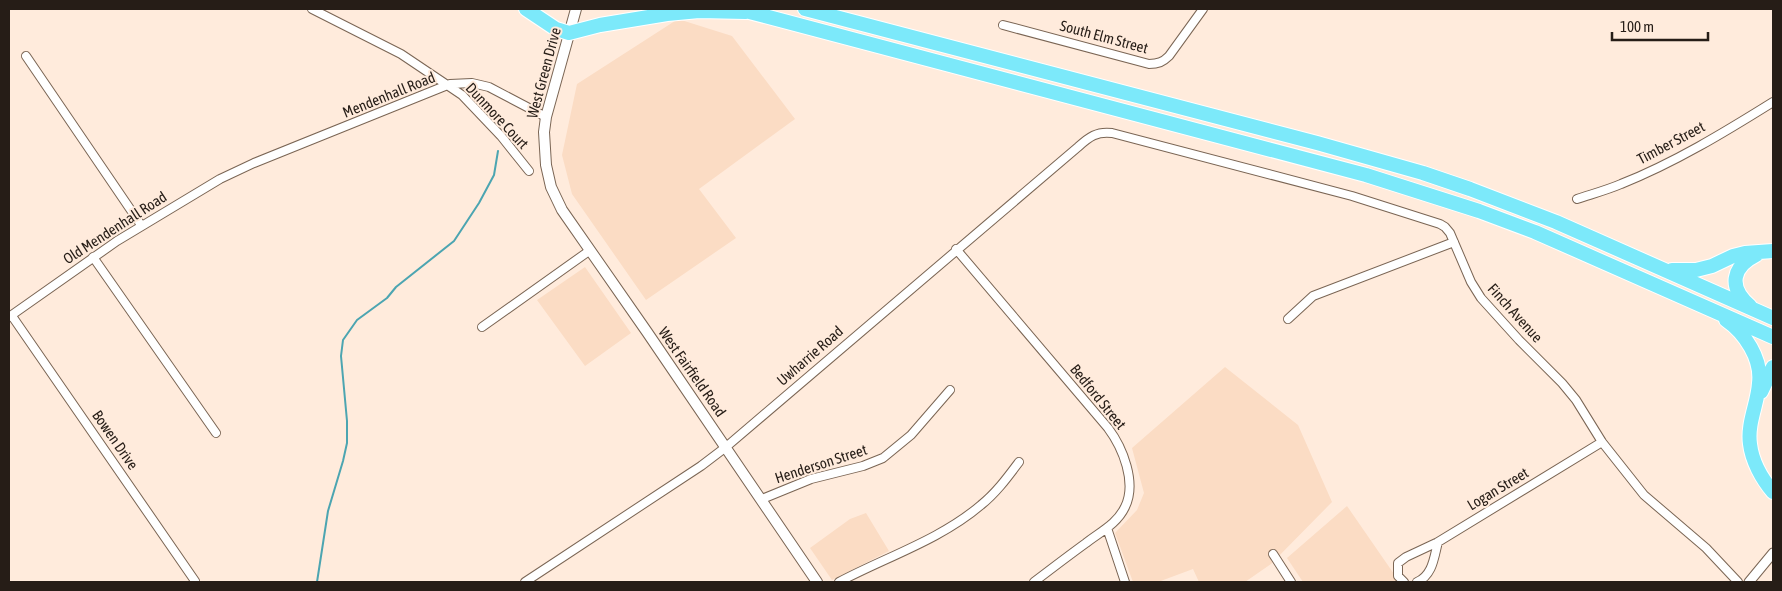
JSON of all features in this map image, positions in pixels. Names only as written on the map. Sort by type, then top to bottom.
[{"type":"highway","points":[[526,9],[556,29],[569,33],[600,25],[667,14],[699,11],[752,12]]},
{"type":"highway","points":[[738,9],[1366,175],[1425,193],[1535,232],[1773,337]]},
{"type":"highway","points":[[805,9],[1423,173],[1556,222],[1773,318]]},
{"type":"highway","points":[[1665,270],[1696,270],[1745,253],[1767,252]]},
{"type":"highway","points":[[1754,310],[1742,299],[1735,278],[1738,268],[1745,260],[1767,252]]},
{"type":"highway","points":[[1707,308],[1734,326],[1746,339],[1757,367],[1760,382],[1750,423],[1749,442],[1754,460],[1772,489]]},
{"type":"highway","points":[[1755,404],[1773,367]]},
{"type":"main road","name":"West Green Drive","points":[[548,175],[544,152],[546,117],[576,9]]},
{"type":"main road","name":"West Fairfield Road","points":[[548,175],[551,187],[562,210],[589,251],[818,582]]},
{"type":"street","name":"Dunmore Court","points":[[312,9],[401,54],[462,95],[501,136],[529,171]]},
{"type":"street","name":"South Elm Street","points":[[1004,25],[1156,64],[1169,56],[1203,9]]},
{"type":"street","points":[[26,56],[141,225]]},
{"type":"street","name":"Mendenhall Road","points":[[242,168],[448,86],[472,83],[489,87],[546,117]]},
{"type":"street","name":"Timber Street","points":[[1578,199],[1622,184],[1652,170],[1695,148],[1773,102]]},
{"type":"street","name":"Finch Avenue","points":[[1100,132],[1112,132],[1352,196],[1445,227],[1454,242],[1471,282],[1481,298],[1562,383],[1576,400],[1602,442],[1644,495],[1706,548],[1738,582]]},
{"type":"street","name":"Uwharrie Road","points":[[525,582],[726,447],[956,249],[1092,135],[1100,132]]},
{"type":"street","name":"Old Mendenhall Road","points":[[11,316],[141,225],[242,168]]},
{"type":"street","points":[[1288,319],[1313,296],[1454,242]]},
{"type":"street","name":"Bedford Street","points":[[956,249],[1108,428],[1117,441],[1127,469],[1129,484],[1128,500],[1119,517],[1034,582]]},
{"type":"street","points":[[482,327],[589,251]]},
{"type":"street","points":[[93,257],[216,433]]},
{"type":"street","name":"Bowen Drive","points":[[11,316],[195,581]]},
{"type":"street","name":"Henderson Street","points":[[762,499],[811,479],[863,466],[883,458],[911,435],[950,390]]},
{"type":"street","name":"Logan Street","points":[[1404,582],[1398,576],[1397,566],[1406,557],[1438,542],[1602,442]]},
{"type":"street","points":[[839,582],[920,543],[963,519],[1002,485],[1019,462]]},
{"type":"street","points":[[1107,528],[1125,582]]},
{"type":"street","points":[[1417,582],[1427,575],[1431,568],[1438,542]]},
{"type":"street","points":[[1273,554],[1291,582]]},
{"type":"street","points":[[1748,582],[1772,557]]},
{"type":"shaded area","points":[[678,19],[732,36],[795,119],[699,189],[736,238],[646,300],[572,194],[562,155],[577,84]]},
{"type":"shaded area","points":[[585,267],[631,333],[585,366],[537,300]]},
{"type":"shaded area","points":[[1225,367],[1298,425],[1332,502],[1271,564],[1245,582],[1199,582],[1193,569],[1158,582],[1133,582],[1115,533],[1137,510],[1144,493],[1132,448]]},
{"type":"shaded area","points":[[1347,506],[1398,582],[1303,582],[1287,558]]},
{"type":"shaded area","points":[[866,513],[889,551],[832,580],[810,548],[850,519]]},
{"type":"waterway","points":[[317,582],[328,511],[347,443],[347,421],[341,356],[343,340],[357,320],[387,298],[396,287],[454,241],[479,203],[494,175],[498,151]]}]
